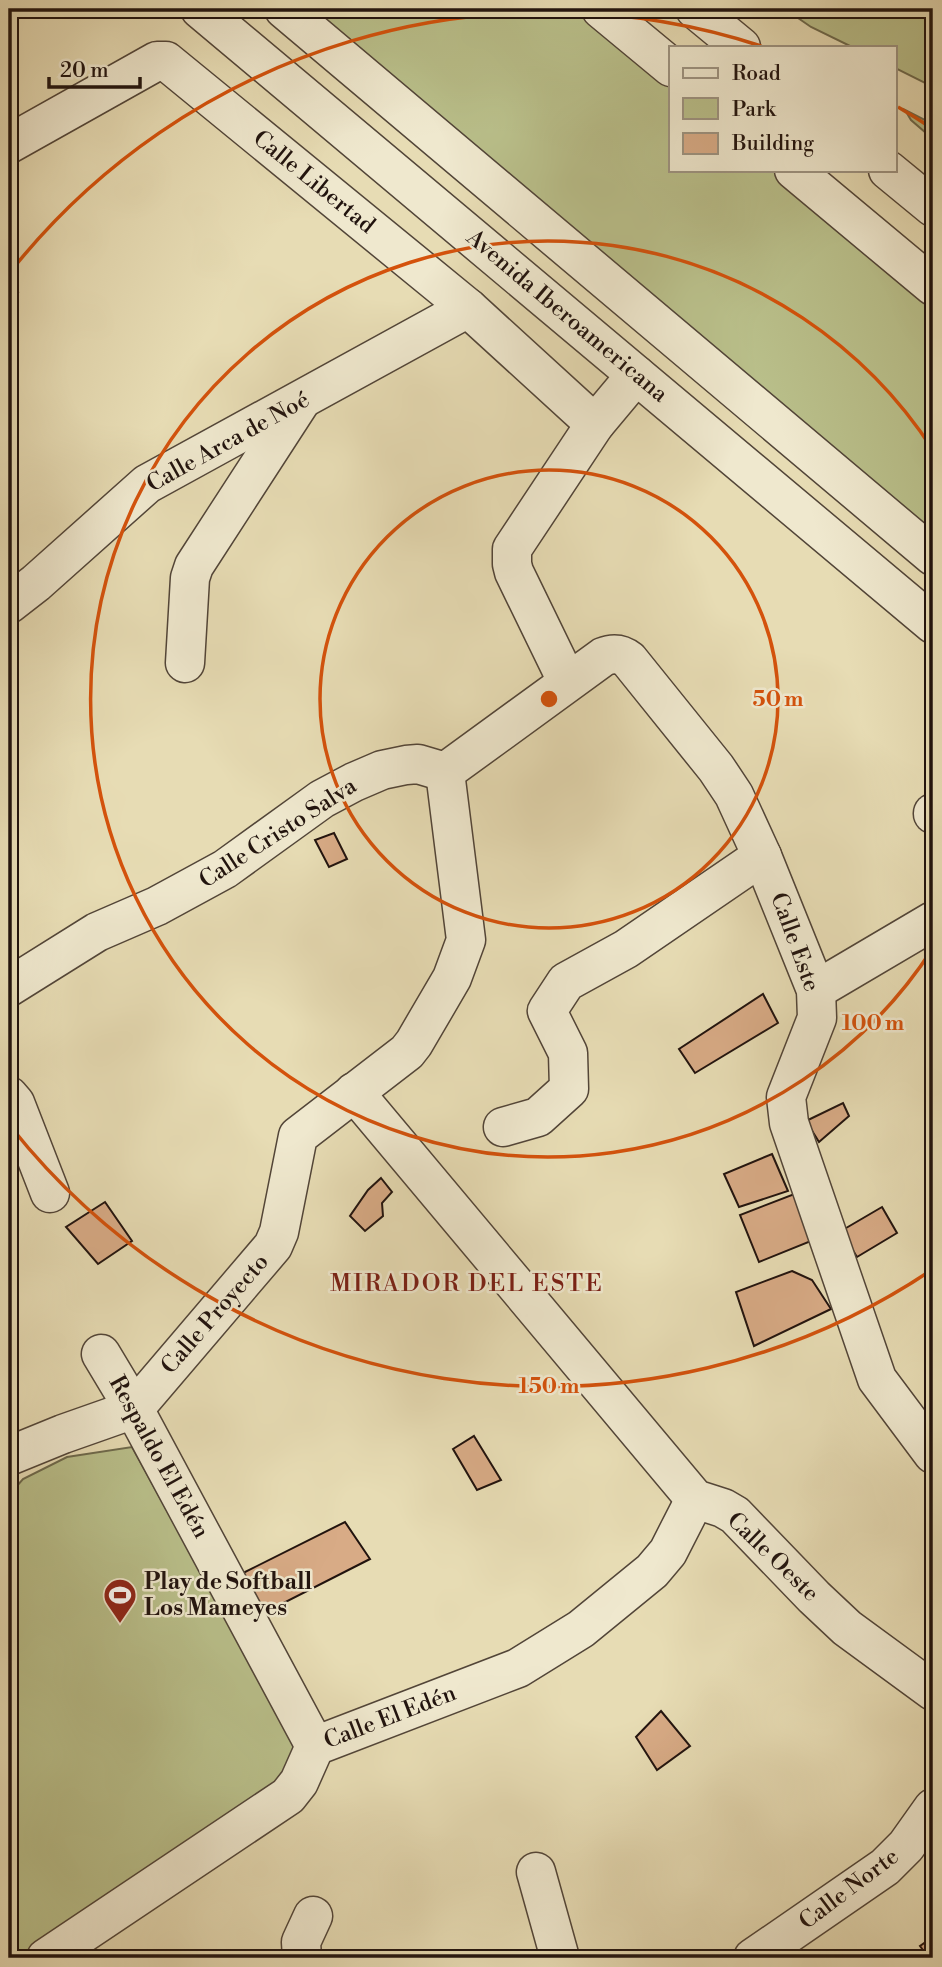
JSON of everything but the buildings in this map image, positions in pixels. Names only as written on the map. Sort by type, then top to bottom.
[{"type":"street","name":"Avenida Iberoamericana","points":[[200,9],[933,624]]},
{"type":"street","points":[[284,9],[933,556]]},
{"type":"street","points":[[601,9],[669,65]]},
{"type":"street","points":[[695,9],[740,46]]},
{"type":"street","name":"Calle Libertad","points":[[11,139],[157,61],[164,60],[468,308],[595,424]]},
{"type":"street","points":[[796,172],[933,286]]},
{"type":"street","points":[[890,172],[933,207]]},
{"type":"street","name":"Calle Arca de Noé","points":[[9,604],[147,484],[468,308]]},
{"type":"street","points":[[445,772],[567,681],[514,572],[512,549],[595,424],[636,374]]},
{"type":"street","points":[[185,663],[192,570],[300,402]]},
{"type":"street","name":"Calle Este","points":[[567,681],[603,657],[615,653],[629,660],[716,768],[734,795],[762,856],[816,990],[817,1018],[786,1097],[789,1123],[877,1379],[933,1454]]},
{"type":"street","name":"Calle Cristo Salva","points":[[9,987],[97,932],[157,906],[216,874],[323,799],[354,782],[389,768],[406,765],[418,764],[445,772]]},
{"type":"street","name":"Calle Proyecto","points":[[10,1452],[134,1409],[273,1246],[279,1233],[298,1136],[411,1048],[452,978],[464,948],[466,933],[445,772]]},
{"type":"street","points":[[503,1127],[538,1117],[569,1089],[568,1053],[547,1011],[566,982],[626,949],[762,856]]},
{"type":"street","points":[[816,990],[933,921]]},
{"type":"street","points":[[354,1093],[695,1499]]},
{"type":"street","points":[[9,1097],[15,1103],[50,1193]]},
{"type":"street","name":"Respaldo El Edén","points":[[102,1354],[315,1746]]},
{"type":"street","name":"Calle Oeste","points":[[695,1499],[736,1515],[847,1628],[933,1691]]},
{"type":"street","name":"Calle El Edén","points":[[46,1958],[288,1796],[299,1782],[315,1746],[518,1668],[581,1629],[652,1571],[668,1552],[695,1499]]},
{"type":"street","name":"Calle Norte","points":[[753,1958],[885,1867],[906,1846],[933,1808]]},
{"type":"street","points":[[536,1872],[561,1958]]},
{"type":"street","points":[[302,1958],[301,1942],[313,1916]]},
{"type":"green space","points":[[303,9],[581,9],[669,81],[669,172],[776,172],[933,302],[933,537]]},
{"type":"green space","points":[[785,9],[933,9],[933,87],[897,69],[897,46],[850,46],[811,27]]},
{"type":"green space","points":[[905,110],[933,124],[933,139],[911,120]]},
{"type":"green space","name":"Play de Softball Los Mameyes","points":[[132,1447],[302,1755],[285,1799],[15,1958],[9,1958],[9,1495],[23,1479],[67,1457]]},
{"type":"place","name":"Play de Softball Los Mameyes","points":[[120,1625]]},
{"type":"district","name":"MIRADOR DEL ESTE","points":[[467,1284]]}]
